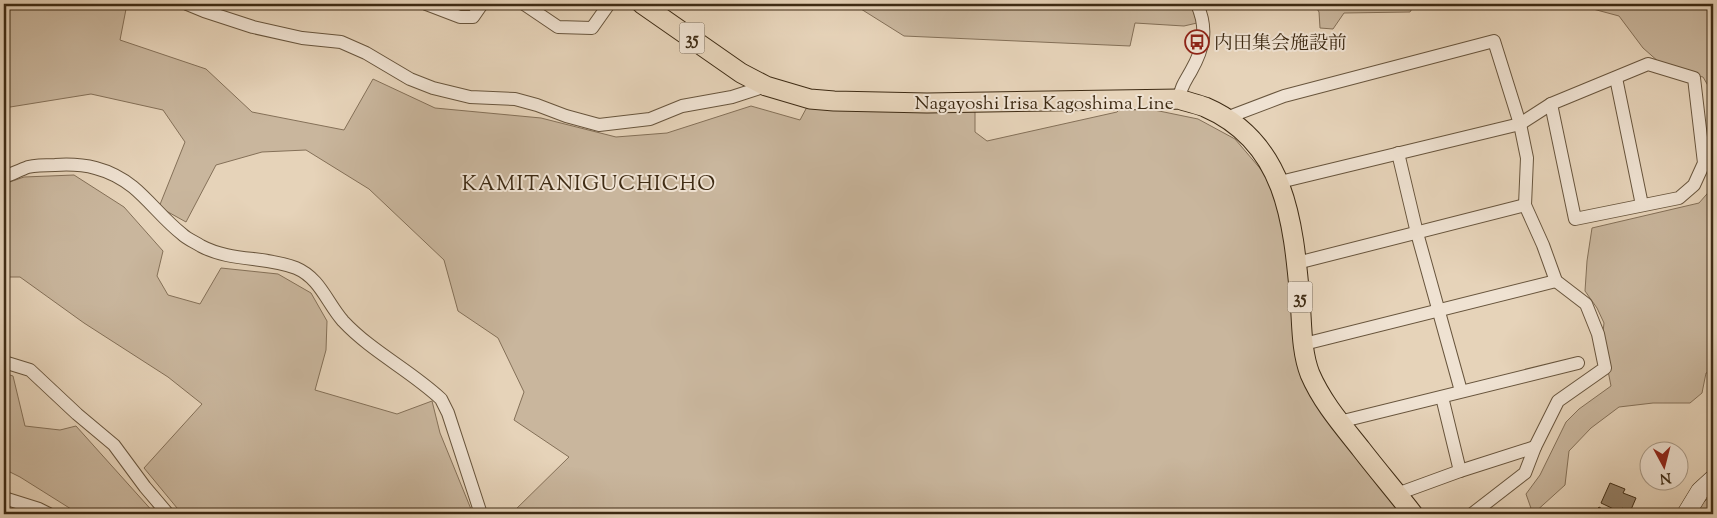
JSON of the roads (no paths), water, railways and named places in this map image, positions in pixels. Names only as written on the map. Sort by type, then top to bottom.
[{"type":"main road","name":"Nagayoshi Irisa Kagoshima Line","points":[[642,4],[741,72],[766,86],[810,99],[927,103],[1179,99],[1204,107],[1226,118],[1248,135],[1266,157],[1280,182],[1287,202],[1297,263],[1304,344],[1310,372],[1321,396],[1339,422],[1413,514]]},
{"type":"main road","points":[[1686,514],[1700,491],[1713,479]]},
{"type":"street","points":[[187,4],[253,27],[302,38],[341,42],[366,53],[410,79],[433,88],[470,97],[515,99],[566,116],[599,124],[650,120],[682,106],[732,96],[766,86]]},
{"type":"street","points":[[426,4],[460,17],[473,17],[482,4]]},
{"type":"street","points":[[524,4],[558,27],[592,28],[609,4]]},
{"type":"street","points":[[1179,99],[1180,90],[1200,55],[1204,33],[1197,4]]},
{"type":"street","points":[[1226,118],[1284,96],[1494,41],[1520,124],[1527,158],[1525,205],[1543,245],[1556,281],[1586,304],[1598,334],[1605,368],[1558,400],[1535,447],[1525,473],[1472,514]]},
{"type":"street","points":[[1280,182],[1520,124],[1551,104],[1570,95],[1648,64],[1694,78],[1704,163],[1694,184],[1679,198],[1576,219],[1551,104]]},
{"type":"street","points":[[1616,78],[1642,205]]},
{"type":"street","points":[[1398,153],[1417,233],[1461,391]]},
{"type":"street","points":[[4,177],[30,167],[43,165],[88,165],[103,170],[132,186],[183,236],[206,248],[224,255],[267,261],[296,268],[309,275],[322,289],[342,320],[357,334],[441,399],[448,413],[480,514]]},
{"type":"street","points":[[1297,263],[1525,205]]},
{"type":"street","points":[[1304,344],[1556,281]]},
{"type":"street","points":[[4,362],[30,370],[77,414],[114,445],[168,514]]},
{"type":"street","points":[[1339,422],[1578,363]]},
{"type":"street","points":[[1442,397],[1460,471]]},
{"type":"street","points":[[1397,494],[1535,447]]},
{"type":"street","points":[[4,498],[49,514]]},
{"type":"place","name":"内田集会施設前","points":[[1197,42]]},
{"type":"district","name":"KAMITANIGUCHICHO","points":[[589,183]]}]
